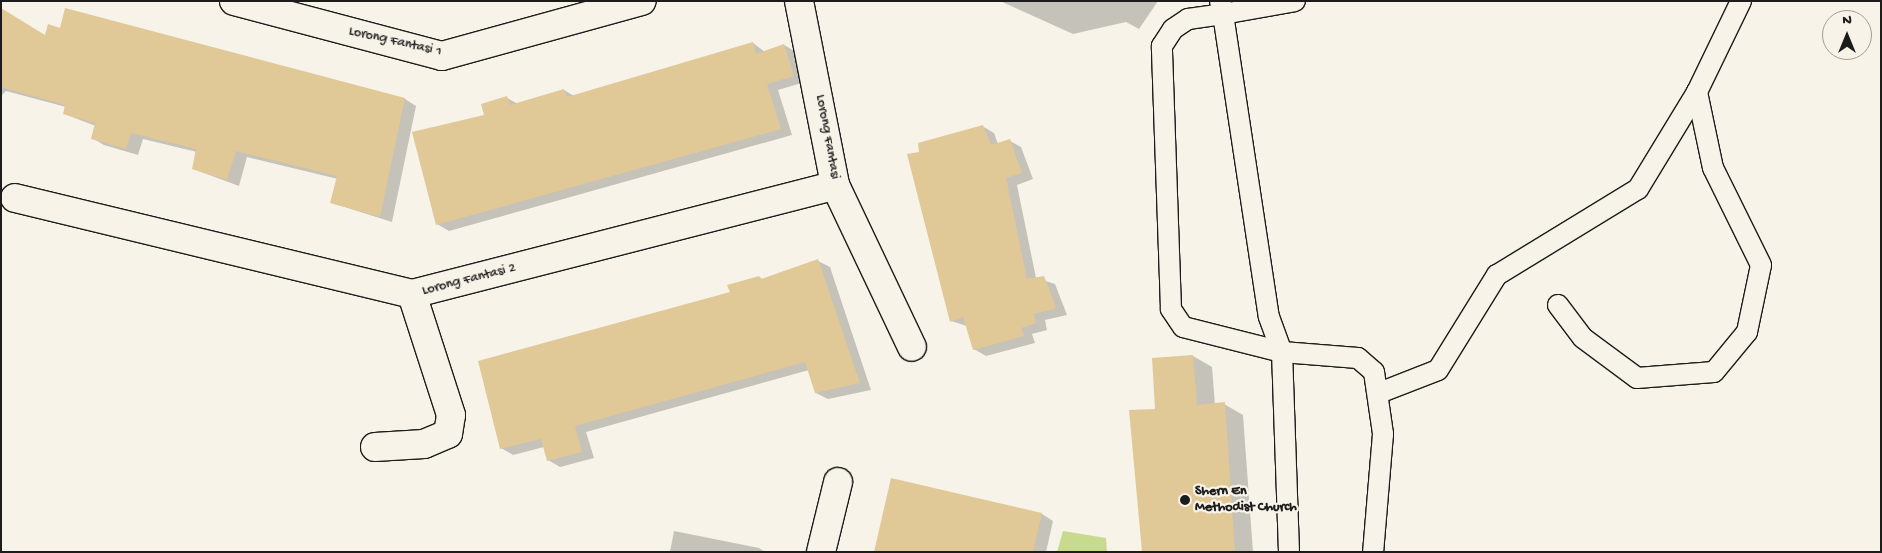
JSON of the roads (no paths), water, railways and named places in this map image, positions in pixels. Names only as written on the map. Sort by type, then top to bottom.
[{"type":"street","name":"Lorong Fantasi 1","points":[[234,1],[442,56],[642,1]]},
{"type":"street","name":"Lorong Fantasi","points":[[799,1],[835,185],[912,347]]},
{"type":"street","name":"Lorong Fantasi 2","points":[[15,198],[412,294],[835,185]]},
{"type":"street","points":[[375,447],[424,444],[448,434],[451,416],[412,294]]},
{"type":"street","points":[[821,552],[838,482]]},
{"type":"lane","points":[[1295,1],[1221,7],[1188,19],[1172,29],[1162,46],[1171,309],[1183,327],[1282,352],[1358,358],[1374,372],[1379,393],[1383,434],[1373,552]]},
{"type":"lane","points":[[1379,393],[1438,370],[1497,275],[1638,189],[1697,92],[1741,1]]},
{"type":"lane","points":[[1221,7],[1269,317],[1282,352],[1289,552]]},
{"type":"lane","points":[[1558,304],[1583,338],[1637,378],[1714,372],[1747,332],[1761,265],[1713,168],[1697,92]]},
{"type":"place","name":"Shern En Methodist Church","points":[[1185,500]]}]
